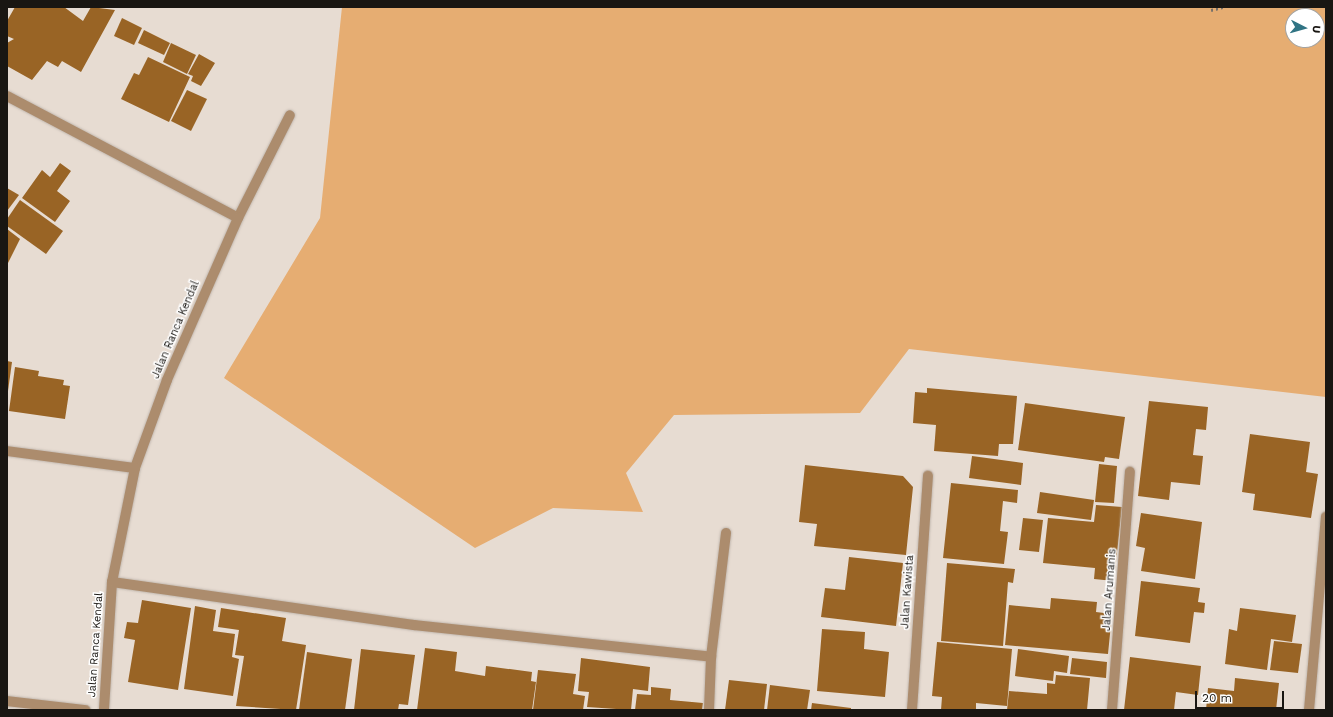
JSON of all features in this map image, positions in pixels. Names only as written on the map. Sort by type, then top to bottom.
[{"type":"street","points":[[7,96],[238,218]]},
{"type":"street","name":"Jalan Ranca Kendal","points":[[104,710],[112,582],[135,468],[167,380],[238,218],[290,114]]},
{"type":"street","points":[[7,451],[135,468]]},
{"type":"street","name":"Jalan Arumanis","points":[[1112,710],[1130,472]]},
{"type":"street","name":"Jalan Kawista","points":[[912,710],[928,476]]},
{"type":"street","points":[[1309,710],[1326,517]]},
{"type":"street","points":[[709,710],[711,657],[726,533]]},
{"type":"street","points":[[112,582],[414,626],[711,657]]},
{"type":"street","points":[[7,701],[85,710]]},
{"type":"path","points":[[1212,10],[1223,7]]},
{"type":"shaded area","points":[[342,7],[1326,7],[1326,397],[909,349],[860,413],[674,415],[626,473],[643,512],[553,508],[475,548],[224,378],[320,218]]},
{"type":"building","points":[[15,7],[64,7],[83,21],[91,7],[115,10],[81,72],[62,61],[58,67],[47,61],[32,80],[7,66],[7,43],[14,39],[7,36],[7,21]]},
{"type":"building","points":[[122,18],[142,28],[134,45],[114,36]]},
{"type":"building","points":[[144,30],[170,43],[164,55],[138,43]]},
{"type":"building","points":[[171,43],[196,55],[187,74],[163,62]]},
{"type":"building","points":[[199,54],[215,63],[201,86],[191,81],[193,76],[188,74]]},
{"type":"building","points":[[148,57],[190,77],[169,122],[121,99],[134,73],[139,75]]},
{"type":"building","points":[[187,90],[207,99],[191,131],[171,121]]},
{"type":"building","points":[[60,163],[71,171],[57,191],[70,201],[55,222],[22,198],[42,170],[50,177]]},
{"type":"building","points":[[7,188],[19,195],[7,211]]},
{"type":"building","points":[[20,200],[63,231],[46,254],[7,226],[7,219]]},
{"type":"building","points":[[7,229],[20,239],[7,265]]},
{"type":"building","points":[[7,361],[12,362],[8,391],[7,391]]},
{"type":"building","points":[[15,367],[39,371],[38,376],[64,380],[63,385],[70,386],[65,419],[9,411]]},
{"type":"building","points":[[927,388],[1017,396],[1013,444],[999,444],[998,456],[934,451],[936,425],[913,423],[915,392],[927,393]]},
{"type":"building","points":[[1149,401],[1208,407],[1206,430],[1196,429],[1193,455],[1203,456],[1200,485],[1171,482],[1169,500],[1138,496]]},
{"type":"building","points":[[1025,403],[1125,417],[1119,459],[1105,457],[1104,462],[1018,450]]},
{"type":"building","points":[[1250,434],[1310,442],[1306,472],[1318,474],[1311,518],[1253,510],[1255,494],[1242,492]]},
{"type":"building","points":[[972,456],[1023,463],[1021,485],[969,478]]},
{"type":"building","points":[[1099,464],[1117,466],[1114,503],[1095,502]]},
{"type":"building","points":[[805,465],[903,476],[913,487],[906,555],[814,546],[817,524],[799,522]]},
{"type":"building","points":[[951,483],[1018,490],[1017,503],[1003,501],[1000,531],[1008,532],[1004,564],[943,558]]},
{"type":"building","points":[[1040,492],[1094,500],[1091,520],[1037,513]]},
{"type":"building","points":[[1096,505],[1122,507],[1114,581],[1094,579],[1095,568],[1043,563],[1048,518],[1094,522]]},
{"type":"building","points":[[1141,513],[1202,522],[1195,579],[1141,571],[1145,548],[1136,546]]},
{"type":"building","points":[[1023,518],[1043,520],[1039,552],[1019,550]]},
{"type":"building","points":[[849,557],[903,563],[896,626],[821,617],[825,588],[845,590]]},
{"type":"building","points":[[947,563],[1015,569],[1013,583],[1008,582],[1003,646],[941,641]]},
{"type":"building","points":[[1141,581],[1200,588],[1198,602],[1205,603],[1204,613],[1194,612],[1190,643],[1135,636]]},
{"type":"building","points":[[1051,598],[1097,602],[1096,612],[1112,614],[1108,654],[1005,645],[1009,605],[1050,609]]},
{"type":"building","points":[[142,600],[191,608],[178,690],[128,682],[135,640],[124,638],[127,622],[138,623]]},
{"type":"building","points":[[195,606],[216,610],[213,631],[235,634],[232,657],[239,659],[233,696],[184,689]]},
{"type":"building","points":[[221,608],[286,618],[282,641],[306,645],[296,710],[236,706],[244,656],[235,655],[239,630],[218,627]]},
{"type":"building","points":[[1240,608],[1296,615],[1292,642],[1271,639],[1267,670],[1225,664],[1229,629],[1237,631]]},
{"type":"building","points":[[822,629],[865,632],[864,649],[889,652],[885,697],[817,691]]},
{"type":"building","points":[[1274,641],[1302,644],[1298,673],[1270,670]]},
{"type":"building","points":[[937,642],[1012,649],[1007,706],[976,703],[976,710],[941,710],[942,697],[932,696]]},
{"type":"building","points":[[425,648],[457,652],[455,671],[485,676],[486,666],[532,672],[531,681],[536,682],[532,710],[417,710]]},
{"type":"building","points":[[361,649],[415,655],[408,705],[399,704],[398,710],[354,710]]},
{"type":"building","points":[[1018,649],[1069,656],[1067,673],[1054,671],[1053,681],[1015,676]]},
{"type":"building","points":[[307,652],[352,659],[345,710],[299,710]]},
{"type":"building","points":[[1130,657],[1201,666],[1198,695],[1176,692],[1174,710],[1124,710]]},
{"type":"building","points":[[581,658],[650,667],[648,691],[633,689],[631,710],[587,707],[589,692],[578,691]]},
{"type":"building","points":[[1072,658],[1107,662],[1106,678],[1070,674]]},
{"type":"building","points":[[538,670],[576,674],[573,694],[585,696],[583,710],[533,710]]},
{"type":"building","points":[[1056,675],[1090,678],[1087,710],[1007,710],[1009,691],[1047,694],[1047,683],[1055,684]]},
{"type":"building","points":[[1235,678],[1279,683],[1276,710],[1206,710],[1208,688],[1234,691]]},
{"type":"building","points":[[729,680],[767,684],[764,710],[725,710]]},
{"type":"building","points":[[770,685],[810,690],[807,710],[767,710]]},
{"type":"building","points":[[651,687],[671,689],[670,700],[703,703],[702,710],[635,710],[637,694],[651,695]]},
{"type":"building","points":[[812,703],[851,708],[851,710],[811,710]]}]
